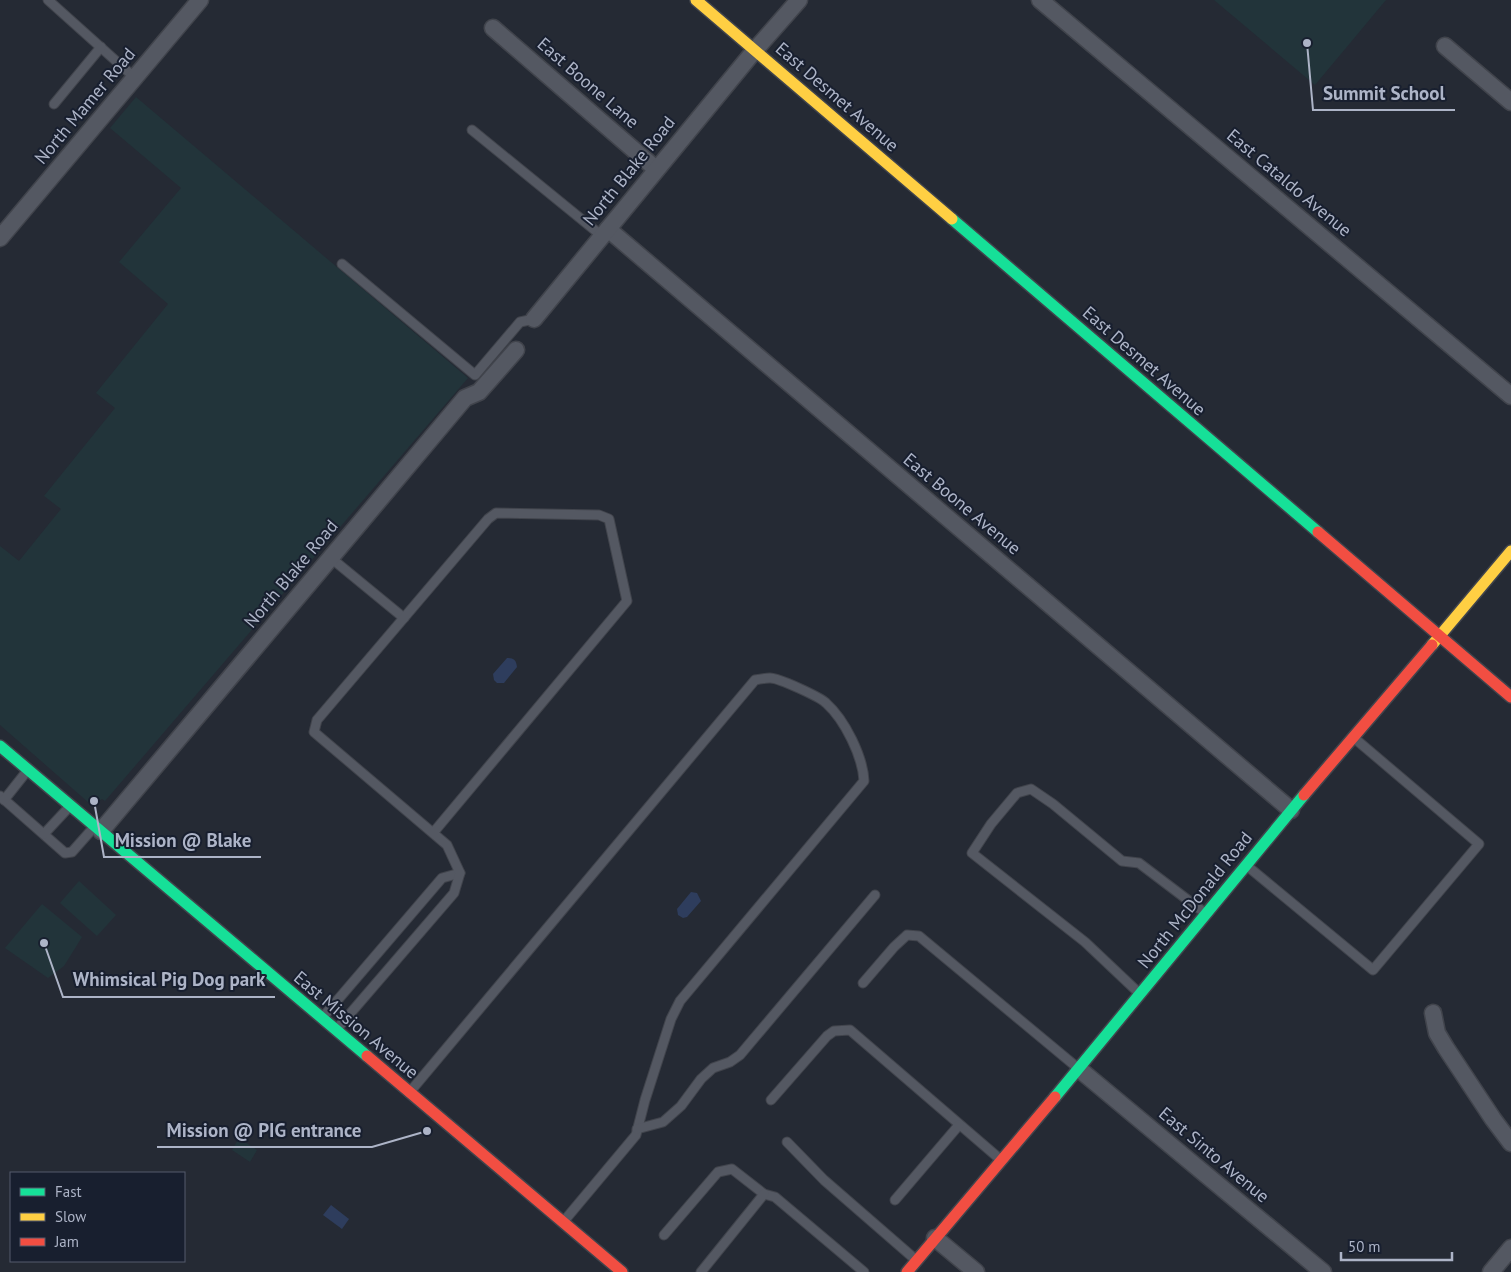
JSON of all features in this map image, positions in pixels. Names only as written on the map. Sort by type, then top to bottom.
[{"type":"street","points":[[696,0],[755,50]]},
{"type":"street","name":"North Blake Road","points":[[534,318],[755,50],[799,0]]},
{"type":"street","name":"East Cataldo Avenue","points":[[1040,0],[1511,396]]},
{"type":"street","name":"North Mamer Road","points":[[0,238],[135,78],[193,3]]},
{"type":"street","name":"East Boone Lane","points":[[493,28],[656,169]]},
{"type":"street","points":[[1445,46],[1511,102]]},
{"type":"street","name":"East Desmet Avenue","points":[[755,50],[1511,697]]},
{"type":"street","name":"East Boone Avenue","points":[[605,232],[1291,810]]},
{"type":"street","name":"North Blake Road","points":[[98,828],[465,398],[479,392],[516,350]]},
{"type":"street","name":"North McDonald Road","points":[[907,1272],[1079,1069],[1291,810],[1440,637],[1511,551]]},
{"type":"street","name":"East Mission Avenue","points":[[4,753],[71,805],[622,1272]]},
{"type":"street","points":[[1433,1013],[1437,1033],[1446,1048],[1511,1143]]},
{"type":"street","name":"East Sinto Avenue","points":[[1079,1069],[1323,1272]]},
{"type":"street","points":[[935,1238],[976,1272]]},
{"type":"street","points":[[1491,1272],[1511,1248]]},
{"type":"lane","points":[[48,0],[135,78]]},
{"type":"lane","points":[[54,104],[101,47]]},
{"type":"lane","points":[[472,130],[605,232]]},
{"type":"lane","points":[[342,264],[475,375],[520,322],[534,318]]},
{"type":"lane","points":[[336,1031],[454,893],[460,873],[448,845],[433,833],[314,732],[317,720],[488,519],[496,513],[599,515],[609,519],[628,601],[433,833]]},
{"type":"lane","points":[[330,558],[404,618]]},
{"type":"lane","points":[[409,1093],[755,680],[772,677],[800,688],[826,702],[846,728],[864,771],[864,781],[680,1000],[671,1019],[636,1135],[562,1222]]},
{"type":"lane","points":[[1246,865],[1373,970],[1479,844],[1353,737]]},
{"type":"lane","points":[[28,770],[2,798],[65,853],[72,852],[98,828]]},
{"type":"lane","points":[[1140,994],[1084,942],[972,853],[991,824],[1017,793],[1031,789],[1053,804],[1122,861],[1140,863],[1206,914]]},
{"type":"lane","points":[[44,834],[71,805]]},
{"type":"lane","points":[[322,1019],[442,878],[460,873]]},
{"type":"lane","points":[[637,1129],[663,1122],[681,1106],[713,1068],[730,1062],[740,1055],[875,895]]},
{"type":"lane","points":[[863,983],[907,935],[919,936],[1079,1069]]},
{"type":"lane","points":[[771,1100],[827,1036],[834,1031],[850,1030],[1001,1160]]},
{"type":"lane","points":[[895,1200],[960,1124]]},
{"type":"lane","points":[[787,1142],[824,1180],[916,1260]]},
{"type":"lane","points":[[664,1235],[718,1172],[732,1169],[764,1194],[775,1197],[864,1272]]},
{"type":"lane","points":[[701,1272],[764,1194]]},
{"type":"shaded area","points":[[1214,0],[1386,0],[1315,85]]},
{"type":"shaded area","points":[[136,97],[468,378],[105,801],[102,799],[96,803],[89,803],[0,725],[0,546],[19,561],[61,509],[44,496],[115,408],[96,393],[168,304],[119,262],[181,188],[110,128]]},
{"type":"shaded area","points":[[79,881],[116,915],[97,936],[60,903]]},
{"type":"shaded area","points":[[42,904],[82,937],[64,966],[48,978],[5,948]]},
{"type":"shaded area","points":[[239,1138],[257,1150],[250,1162],[232,1150]]},
{"type":"water","points":[[507,658],[514,660],[517,667],[504,683],[497,683],[494,680],[493,674]]},
{"type":"water","points":[[691,892],[697,893],[701,901],[687,917],[683,918],[678,915],[677,909]]},
{"type":"water","points":[[331,1205],[349,1219],[342,1229],[323,1215]]},
{"type":"traffic: fast","points":[[952,219],[1318,532]]},
{"type":"traffic: fast","points":[[0,746],[367,1056]]},
{"type":"traffic: fast","points":[[1055,1097],[1304,795]]},
{"type":"traffic: slow","points":[[696,0],[952,219]]},
{"type":"traffic: slow","points":[[1432,645],[1511,551]]},
{"type":"traffic: jam","points":[[1318,532],[1511,697]]},
{"type":"traffic: jam","points":[[1304,795],[1432,645]]},
{"type":"traffic: jam","points":[[367,1056],[622,1272]]},
{"type":"traffic: jam","points":[[907,1272],[1055,1097]]},
{"type":"place","name":"Summit School","points":[[1307,43]]},
{"type":"place","name":"Mission @ Blake","points":[[94,801]]},
{"type":"place","name":"Whimsical Pig Dog park","points":[[44,943]]},
{"type":"place","name":"Mission @ PIG entrance","points":[[427,1131]]}]
